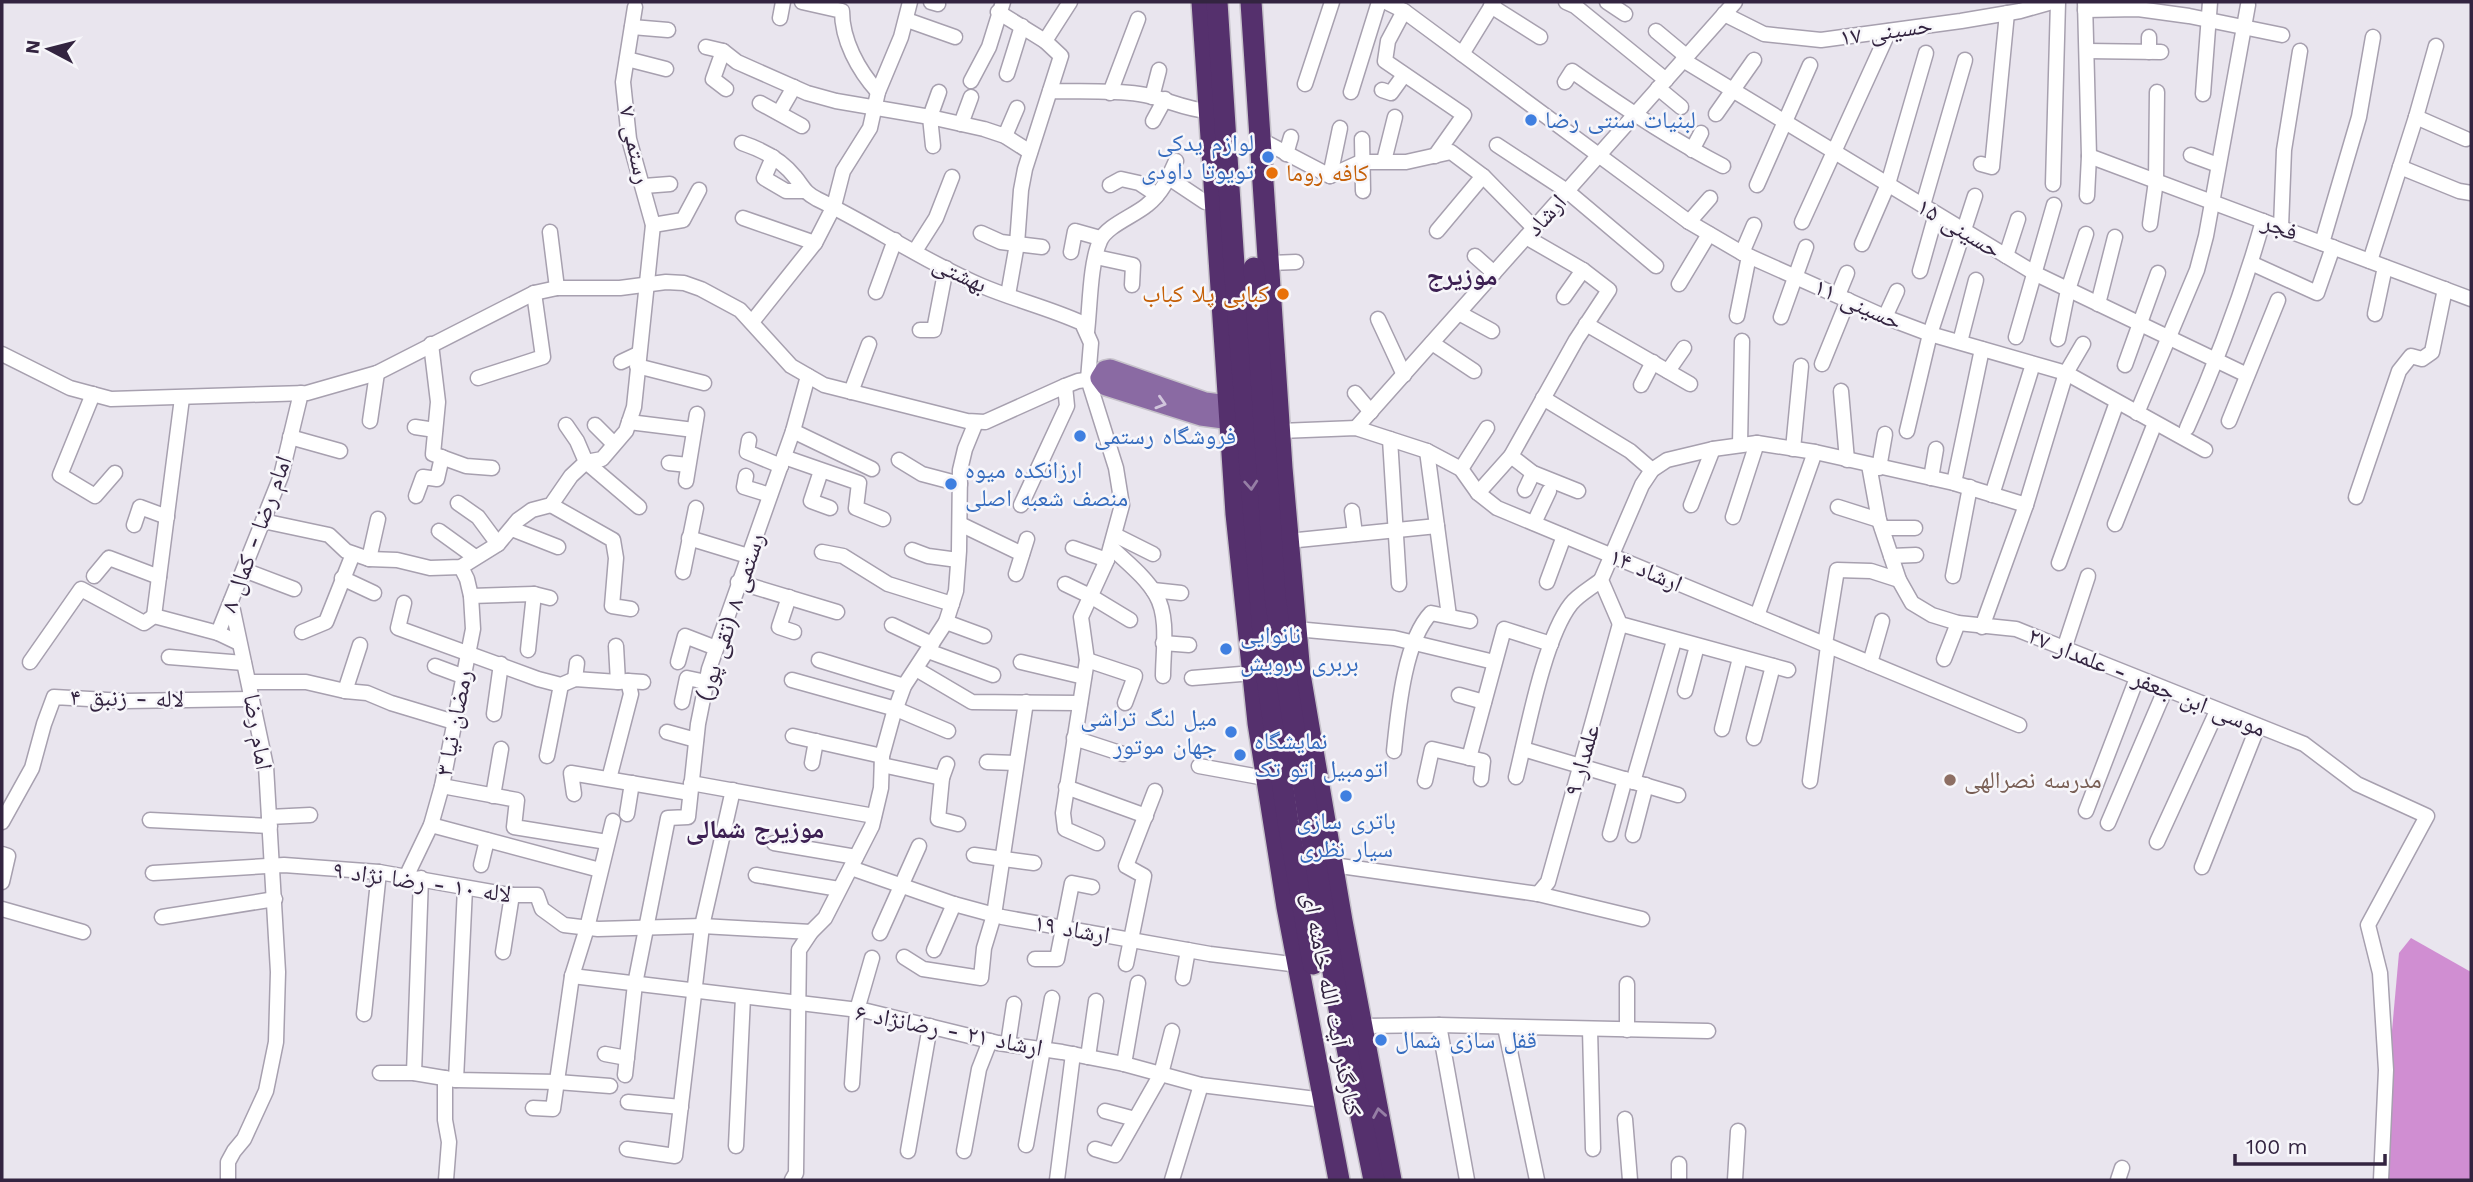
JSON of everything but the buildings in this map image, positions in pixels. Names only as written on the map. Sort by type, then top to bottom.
[{"type":"highway","points":[[1202,2],[1211,32],[1227,265],[1227,377],[1223,412],[1233,450],[1236,514],[1254,622],[1253,673],[1265,721],[1265,779],[1281,824]]},
{"type":"highway","points":[[1217,2],[1211,32],[1209,111],[1215,202],[1227,265],[1223,412],[1254,622],[1265,721],[1295,907],[1331,1100],[1353,1180]]},
{"type":"highway","points":[[1238,2],[1263,295],[1284,595],[1293,675],[1374,1180]]},
{"type":"highway","points":[[1251,2],[1267,263],[1263,295],[1280,431],[1288,541],[1282,570]]},
{"type":"highway","points":[[1284,595],[1296,629],[1293,675]]},
{"type":"highway","name":"کنارگذر آیت الله خامنه ای","points":[[1295,907],[1299,965],[1331,1100],[1339,1180]]},
{"type":"highway","name":"کنارگذر آیت الله خامنه ای","points":[[1343,978],[1363,1026],[1391,1180]]},
{"type":"main road","points":[[1094,379],[1110,369],[1223,412]]},
{"type":"street","points":[[780,18],[783,2]]},
{"type":"street","points":[[802,2],[842,11],[842,30],[877,99]]},
{"type":"street","points":[[752,322],[816,243],[834,206],[843,171],[870,128],[877,99],[901,37],[910,2]]},
{"type":"street","points":[[1045,41],[1070,2]]},
{"type":"street","points":[[1305,85],[1332,2]]},
{"type":"street","points":[[1351,92],[1379,2]]},
{"type":"street","name":"حسینی ۱۱","points":[[1386,2],[1404,11],[1689,222],[1709,234],[1746,254],[1885,317],[1930,334],[2066,373],[2205,450]]},
{"type":"street","points":[[1607,2],[1625,14]]},
{"type":"street","name":"ارشاد","points":[[1356,428],[1735,2]]},
{"type":"street","name":"حسینی ۱۷","points":[[1724,14],[1764,34],[1821,40],[2007,13],[2052,2]]},
{"type":"street","points":[[2053,184],[2058,2]]},
{"type":"street","points":[[2203,94],[2210,2]]},
{"type":"street","points":[[1573,3],[1662,84],[1681,107]]},
{"type":"street","points":[[1462,54],[1492,4],[1540,37]]},
{"type":"street","points":[[2137,413],[2197,271],[2206,236],[2210,201],[2248,5]]},
{"type":"street","points":[[2087,196],[2089,156],[2085,6],[2138,9],[2158,7],[2282,35]]},
{"type":"street","name":"رستمی ۷","points":[[629,422],[634,407],[653,225],[629,139],[623,82],[635,7]]},
{"type":"street","points":[[971,81],[989,47],[1001,7],[1061,55],[1030,152],[1021,190],[1017,244],[1008,295]]},
{"type":"street","points":[[1404,11],[1388,41],[1385,61],[1464,115],[1435,156]]},
{"type":"street","points":[[1980,164],[1992,167],[2007,13]]},
{"type":"street","points":[[1110,93],[1138,19]]},
{"type":"street","points":[[906,20],[955,37]]},
{"type":"street","points":[[1007,74],[1022,26]]},
{"type":"street","points":[[632,27],[668,30]]},
{"type":"street","name":"حسینی ۱۵","points":[[1656,31],[1685,58],[1732,90],[2036,274],[2247,375]]},
{"type":"street","points":[[1802,222],[1889,31]]},
{"type":"street","points":[[2251,262],[2318,293],[2359,117],[2373,37]]},
{"type":"street","points":[[2370,261],[2436,46]]},
{"type":"street","points":[[706,47],[723,51],[737,61],[794,87],[836,101],[877,99],[930,117],[1005,136],[1030,152]]},
{"type":"street","points":[[2087,51],[2153,47]]},
{"type":"street","points":[[723,51],[713,79],[726,89]]},
{"type":"street","points":[[2281,228],[2284,150],[2300,51]]},
{"type":"street","points":[[1862,244],[1888,184],[1926,53]]},
{"type":"street","points":[[627,60],[666,69]]},
{"type":"street","points":[[1716,114],[1754,60]]},
{"type":"street","points":[[1923,205],[1965,60]]},
{"type":"street","points":[[1757,185],[1810,65]]},
{"type":"street","points":[[1153,121],[1158,98],[1159,70]]},
{"type":"street","points":[[1564,82],[1572,71],[1634,115],[1723,166]]},
{"type":"street","points":[[1382,90],[1391,93],[1404,75]]},
{"type":"street","points":[[779,113],[794,87]]},
{"type":"street","points":[[1051,91],[1158,98],[1194,110],[1209,111]]},
{"type":"street","points":[[933,146],[930,117],[939,92]]},
{"type":"street","points":[[2150,224],[2156,181],[2157,92]]},
{"type":"street","points":[[961,124],[971,97]]},
{"type":"street","points":[[760,103],[802,126]]},
{"type":"street","points":[[1005,136],[1017,108]]},
{"type":"street","points":[[1384,161],[1395,117]]},
{"type":"street","points":[[2416,117],[2466,139]]},
{"type":"street","points":[[1330,176],[1340,128]]},
{"type":"street","points":[[1692,150],[1701,133]]},
{"type":"street","points":[[1286,154],[1291,136]]},
{"type":"street","points":[[1362,139],[1363,191]]},
{"type":"street","points":[[1261,140],[1330,176]]},
{"type":"street","points":[[742,143],[764,150],[795,176],[804,191]]},
{"type":"street","points":[[1497,145],[1567,191],[1656,266]]},
{"type":"street","points":[[1330,176],[1361,162],[1406,162],[1451,152],[1483,176],[1530,232],[1609,290],[1586,324],[1511,456],[1478,493]]},
{"type":"street","points":[[2191,155],[2218,165]]},
{"type":"street","name":"فجر","points":[[2089,156],[2471,299]]},
{"type":"street","points":[[773,157],[764,178],[786,191],[804,191]]},
{"type":"street","points":[[1097,843],[1065,829],[1063,813],[1087,660],[1081,617],[1092,597],[1111,547],[1122,505],[1116,468],[1096,408],[1091,343],[1087,333],[1100,238],[1146,206],[1164,188],[1176,161]]},
{"type":"street","points":[[2400,167],[2459,191],[2471,193]]},
{"type":"street","points":[[1437,231],[1483,176]]},
{"type":"street","points":[[915,251],[936,218],[952,177]]},
{"type":"street","points":[[1169,178],[1205,202],[1215,202]]},
{"type":"street","points":[[1110,185],[1121,179],[1139,183],[1157,195]]},
{"type":"street","points":[[644,186],[670,184]]},
{"type":"street","points":[[653,225],[683,220],[699,190]]},
{"type":"street","name":"بهشتی","points":[[804,191],[983,286],[1082,323],[1087,333]]},
{"type":"street","points":[[1907,431],[1930,334],[1975,196]]},
{"type":"street","points":[[1689,222],[1710,198]]},
{"type":"street","points":[[2017,337],[2054,205]]},
{"type":"street","points":[[1920,271],[1936,214]]},
{"type":"street","points":[[743,218],[816,243]]},
{"type":"street","points":[[2006,256],[2018,219]]},
{"type":"street","points":[[2187,428],[2217,361],[2263,221]]},
{"type":"street","points":[[1737,316],[1746,254],[1754,225]]},
{"type":"street","points":[[1071,252],[1075,231],[1100,238]]},
{"type":"street","points":[[550,232],[557,288]]},
{"type":"street","points":[[981,233],[1001,242],[1042,247]]},
{"type":"street","points":[[1679,284],[1709,234]]},
{"type":"street","points":[[2058,339],[2068,290],[2086,234]]},
{"type":"street","points":[[2098,304],[2115,237]]},
{"type":"street","points":[[876,292],[895,240]]},
{"type":"street","points":[[1781,317],[1806,247]]},
{"type":"street","points":[[1475,256],[1494,273]]},
{"type":"street","points":[[1096,257],[1133,265],[1132,285]]},
{"type":"street","points":[[1267,263],[1296,262]]},
{"type":"street","points":[[2375,314],[2385,267]]},
{"type":"street","points":[[920,330],[934,330],[946,268]]},
{"type":"street","points":[[1564,297],[1583,270]]},
{"type":"street","points":[[1822,364],[1843,298],[1847,273]]},
{"type":"street","points":[[2125,365],[2158,273]]},
{"type":"street","points":[[1960,342],[1976,280]]},
{"type":"street","points":[[2,354],[70,388],[111,399],[301,393],[377,373],[534,293],[557,288],[620,288],[648,283],[684,283],[740,310],[791,366],[824,386],[976,422],[985,422],[1005,414],[1065,386],[1094,379]]},
{"type":"street","points":[[2356,497],[2399,372],[2411,356],[2422,359],[2432,352],[2445,289]]},
{"type":"street","points":[[1885,317],[1897,291]]},
{"type":"street","points":[[478,378],[543,357],[534,293]]},
{"type":"street","points":[[2229,421],[2277,300]]},
{"type":"street","points":[[1459,313],[1492,331]]},
{"type":"street","points":[[1378,319],[1404,375]]},
{"type":"street","points":[[1586,324],[1690,384]]},
{"type":"street","points":[[1740,445],[1742,341]]},
{"type":"street","points":[[1432,343],[1474,371]]},
{"type":"street","points":[[431,344],[438,402],[433,454],[466,466],[492,468]]},
{"type":"street","points":[[851,392],[869,344]]},
{"type":"street","points":[[1982,627],[2026,505],[2066,373],[2083,344]]},
{"type":"street","points":[[1668,371],[1684,348]]},
{"type":"street","points":[[1954,483],[1982,349]]},
{"type":"street","points":[[621,362],[638,360],[704,383]]},
{"type":"street","points":[[1641,385],[1653,362]]},
{"type":"street","points":[[1992,495],[2033,364]]},
{"type":"street","points":[[1793,449],[1801,366]]},
{"type":"street","points":[[370,421],[377,373]]},
{"type":"street","name":"رستمی ۸ (تقی پور)","points":[[646,928],[668,818],[688,817],[696,740],[706,682],[738,582],[793,431],[808,376]]},
{"type":"street","points":[[1021,505],[1067,406],[1065,386]]},
{"type":"street","points":[[1841,391],[1847,460]]},
{"type":"street","name":"امام رضا - کمال ۸","points":[[218,633],[281,476],[301,393]]},
{"type":"street","points":[[1355,393],[1371,412]]},
{"type":"street","points":[[93,394],[60,475],[95,496],[115,473]]},
{"type":"street","points":[[154,617],[182,398]]},
{"type":"street","points":[[1543,398],[1630,451],[1652,470]]},
{"type":"street","points":[[2059,563],[2117,401]]},
{"type":"street","points":[[686,481],[697,414]]},
{"type":"street","points":[[263,521],[328,535],[346,551],[369,559],[397,559],[430,568],[468,562],[498,544],[518,520],[532,510],[551,505],[571,476],[586,462],[602,459],[626,431],[629,422],[694,430]]},
{"type":"street","points":[[792,1180],[796,1173],[799,950],[825,918],[872,826],[881,788],[882,760],[904,686],[946,622],[956,591],[960,484],[965,449],[976,422]]},
{"type":"street","points":[[2115,524],[2155,423]]},
{"type":"street","points":[[566,425],[586,462],[639,507]]},
{"type":"street","points":[[595,425],[614,444]]},
{"type":"street","points":[[415,427],[435,430]]},
{"type":"street","name":"ارشاد ۱۴","points":[[1280,431],[1356,428],[1427,450],[1461,469],[1478,493],[1497,508],[2019,725]]},
{"type":"street","points":[[1461,469],[1487,428]]},
{"type":"street","points":[[793,431],[872,469]]},
{"type":"street","name":"موسی ابن جعفر - علمدار ۲۷","points":[[1885,434],[1874,466],[1881,524],[1899,580],[1912,603],[1932,615],[1958,623],[2016,629],[2304,744],[2357,783],[2427,816],[2368,925],[2380,974],[2386,1070],[2381,1180]]},
{"type":"street","points":[[290,437],[340,451]]},
{"type":"street","points":[[1390,439],[1399,584]]},
{"type":"street","points":[[749,440],[747,452],[859,483],[856,508],[883,519]]},
{"type":"street","points":[[1733,517],[1757,443]]},
{"type":"street","points":[[1516,777],[1551,644],[1560,622],[1572,603],[1601,580],[1642,485],[1652,470],[1667,460],[1713,449],[1757,443],[1815,452],[1954,483],[2026,505]]},
{"type":"street","points":[[1691,505],[1713,449]]},
{"type":"street","points":[[1931,478],[1936,449]]},
{"type":"street","points":[[1427,450],[1449,616]]},
{"type":"street","points":[[1757,616],[1815,452]]},
{"type":"street","points":[[1511,456],[1533,473],[1578,491]]},
{"type":"street","points":[[416,496],[423,477],[438,479],[442,457]]},
{"type":"street","points":[[900,460],[922,474],[960,484]]},
{"type":"street","points":[[669,463],[688,465]]},
{"type":"street","points":[[821,471],[811,501],[830,508]]},
{"type":"street","points":[[1525,490],[1533,473]]},
{"type":"street","points":[[746,476],[744,487],[770,495]]},
{"type":"street","points":[[1953,576],[1970,487]]},
{"type":"street","points":[[1534,523],[1549,491]]},
{"type":"street","points":[[458,503],[478,517],[498,544]]},
{"type":"street","points":[[551,505],[613,540],[616,558],[612,606],[631,609]]},
{"type":"street","points":[[134,525],[140,507],[167,517]]},
{"type":"street","points":[[1838,507],[1881,524],[1915,528]]},
{"type":"street","points":[[683,572],[696,508]]},
{"type":"street","points":[[1352,511],[1354,534]]},
{"type":"street","points":[[369,559],[378,519]]},
{"type":"street","points":[[960,524],[1022,554]]},
{"type":"street","points":[[1288,541],[1437,526]]},
{"type":"street","points":[[512,529],[558,547]]},
{"type":"street","points":[[439,531],[468,562]]},
{"type":"street","points":[[1546,582],[1564,536]]},
{"type":"street","points":[[689,538],[719,540],[748,556]]},
{"type":"street","points":[[1016,575],[1027,539]]},
{"type":"street","points":[[1111,547],[1143,577],[1158,597],[1163,618],[1163,676]]},
{"type":"street","points":[[1073,548],[1111,547],[1153,554]]},
{"type":"street","points":[[912,550],[928,556],[958,559]]},
{"type":"street","points":[[822,552],[843,556],[888,584],[952,604]]},
{"type":"street","points":[[302,632],[326,622],[353,554]]},
{"type":"street","points":[[1891,556],[1916,555]]},
{"type":"street","points":[[94,576],[109,558],[159,577]]},
{"type":"street","name":"رمضان نیا ۳","points":[[414,877],[442,786],[473,629],[467,579],[468,562]]},
{"type":"street","points":[[244,570],[294,589]]},
{"type":"street","points":[[1810,781],[1837,570],[1871,571],[1899,580]]},
{"type":"street","points":[[2064,649],[2088,576]]},
{"type":"street","points":[[342,578],[374,593]]},
{"type":"street","points":[[1601,580],[1620,624],[1788,670]]},
{"type":"street","points":[[738,582],[837,612]]},
{"type":"street","points":[[1065,584],[1130,620]]},
{"type":"street","points":[[30,662],[81,589],[144,623],[154,617],[218,633],[239,643]]},
{"type":"street","points":[[1153,590],[1181,593]]},
{"type":"street","points":[[471,596],[534,594],[550,598]]},
{"type":"street","points":[[528,650],[534,594]]},
{"type":"street","points":[[789,597],[779,627],[794,632]]},
{"type":"street","name":"امام رضا","points":[[228,1180],[228,1162],[244,1139],[266,1091],[276,1042],[278,972],[266,766],[231,601]]},
{"type":"street","points":[[404,603],[398,628],[561,685],[575,679],[630,682]]},
{"type":"street","points":[[1394,751],[1400,697],[1421,623],[1431,613],[1470,621]]},
{"type":"street","points":[[1870,663],[1882,621]]},
{"type":"street","points":[[946,622],[984,636]]},
{"type":"street","points":[[1944,659],[1958,623]]},
{"type":"street","name":"علمدار ۹","points":[[1538,894],[1548,882],[1620,624]]},
{"type":"street","points":[[892,625],[930,647],[993,675]]},
{"type":"street","points":[[1296,629],[1394,638],[1494,663]]},
{"type":"street","points":[[1469,758],[1504,629],[1551,644]]},
{"type":"street","points":[[678,662],[685,636],[716,648]]},
{"type":"street","points":[[1610,834],[1635,782],[1675,641]]},
{"type":"street","points":[[1163,643],[1189,645]]},
{"type":"street","points":[[345,691],[360,645]]},
{"type":"street","points":[[609,779],[631,694],[630,682],[616,646]]},
{"type":"street","points":[[1685,691],[1697,646]]},
{"type":"street","points":[[169,657],[244,663]]},
{"type":"street","points":[[1722,729],[1740,658]]},
{"type":"street","points":[[819,660],[904,686]]},
{"type":"street","points":[[1087,660],[1135,676],[1125,703]]},
{"type":"street","points":[[1021,662],[1084,677]]},
{"type":"street","points":[[575,679],[576,663]]},
{"type":"street","points":[[494,714],[501,664]]},
{"type":"street","points":[[436,666],[462,676]]},
{"type":"street","points":[[1754,738],[1773,666]]},
{"type":"street","points":[[916,668],[972,702],[1080,703]]},
{"type":"street","points":[[1192,678],[1253,673]]},
{"type":"street","points":[[682,702],[687,678],[706,682]]},
{"type":"street","points":[[2086,811],[2137,678]]},
{"type":"street","points":[[792,680],[896,709],[948,731]]},
{"type":"street","points":[[248,682],[306,682],[345,691],[367,692],[391,703],[454,722]]},
{"type":"street","points":[[547,756],[561,685]]},
{"type":"street","points":[[2108,823],[2165,690]]},
{"type":"street","points":[[1459,695],[1483,702]]},
{"type":"street","name":"لاله - زنبق ۴","points":[[2,822],[32,768],[54,697],[125,702],[251,699]]},
{"type":"street","points":[[904,957],[923,969],[981,978],[984,948],[994,915],[1026,702]]},
{"type":"street","points":[[2157,842],[2217,710]]},
{"type":"street","points":[[2202,867],[2258,726]]},
{"type":"street","points":[[667,732],[696,740]]},
{"type":"street","points":[[793,736],[882,760],[945,771],[938,819],[958,824]]},
{"type":"street","points":[[1074,738],[1122,754]]},
{"type":"street","points":[[812,764],[816,741]]},
{"type":"street","points":[[1424,781],[1432,748],[1483,761],[1481,779]]},
{"type":"street","points":[[493,796],[501,749]]},
{"type":"street","points":[[1523,749],[1678,795]]},
{"type":"street","points":[[987,762],[1016,764]]},
{"type":"street","points":[[1199,766],[1265,779]]},
{"type":"street","points":[[574,794],[571,773],[632,783],[733,790],[874,816]]},
{"type":"street","points":[[1633,835],[1635,782]]},
{"type":"street","points":[[627,814],[632,783]]},
{"type":"street","points":[[442,786],[517,800],[514,827],[607,842]]},
{"type":"street","points":[[1066,787],[1146,816]]},
{"type":"street","points":[[627,1149],[675,1156],[702,926],[733,790]]},
{"type":"street","points":[[1125,964],[1144,876],[1126,866],[1155,791]]},
{"type":"street","points":[[150,820],[270,821],[310,815]]},
{"type":"street","points":[[533,1108],[553,1110],[572,976],[587,928],[612,821]]},
{"type":"street","points":[[431,825],[600,870]]},
{"type":"street","points":[[481,865],[487,840]]},
{"type":"street","name":"ارشاد ۱۹","points":[[774,843],[854,862],[901,885],[994,915],[1188,950],[1299,965]]},
{"type":"street","points":[[880,933],[919,846]]},
{"type":"street","points":[[2,882],[5,855]]},
{"type":"street","points":[[974,855],[1034,863]]},
{"type":"street","points":[[1324,864],[1538,894],[1642,919]]},
{"type":"street","name":"لاله ۱۰ - رضا نژاد ۹","points":[[153,873],[271,865],[379,872],[512,895],[537,895],[542,909],[564,925],[587,928],[702,926],[811,932]]},
{"type":"street","points":[[364,1014],[379,872]]},
{"type":"street","points":[[756,875],[839,890]]},
{"type":"street","points":[[414,877],[414,1073]]},
{"type":"street","points":[[1035,959],[1057,959],[1072,883],[1092,887]]},
{"type":"street","points":[[446,1180],[449,1142],[445,1119],[451,1079],[465,888]]},
{"type":"street","points":[[503,952],[512,895]]},
{"type":"street","points":[[162,916],[275,899]]},
{"type":"street","points":[[934,950],[954,904]]},
{"type":"street","points":[[2,909],[83,932]]},
{"type":"street","points":[[625,1075],[635,984],[646,928]]},
{"type":"street","points":[[1183,978],[1188,950]]},
{"type":"street","points":[[852,1084],[857,1010],[872,958]]},
{"type":"street","name":"ارشاد ۲۱ - رضانژاد ۶","points":[[572,976],[857,1010],[990,1041],[1124,1064],[1201,1084],[1331,1100]]},
{"type":"street","points":[[1124,1064],[1138,983]]},
{"type":"street","points":[[1627,984],[1627,1030]]},
{"type":"street","points":[[736,1146],[743,997]]},
{"type":"street","points":[[1026,1145],[1052,998]]},
{"type":"street","points":[[1057,1180],[1081,1056],[1096,1001]]},
{"type":"street","points":[[1009,1044],[1014,1004]]},
{"type":"street","points":[[1363,1026],[1440,1025],[1708,1031]]},
{"type":"street","points":[[1440,1025],[1467,1180]]},
{"type":"street","points":[[908,1151],[930,1026]]},
{"type":"street","points":[[1505,1027],[1537,1180]]},
{"type":"street","points":[[1590,1029],[1593,1149]]},
{"type":"street","points":[[1095,1149],[1115,1155],[1161,1074],[1172,1031]]},
{"type":"street","points":[[964,1151],[979,1069],[990,1041]]},
{"type":"street","points":[[605,1054],[627,1058]]},
{"type":"street","points":[[380,1073],[610,1086]]},
{"type":"street","points":[[1172,1180],[1201,1084]]},
{"type":"street","points":[[628,1102],[681,1107]]},
{"type":"street","points":[[1105,1111],[1135,1119]]},
{"type":"street","points":[[1625,1119],[1630,1180]]},
{"type":"street","points":[[1735,1180],[1738,1131]]},
{"type":"street","points":[[1679,1164],[1679,1180]]},
{"type":"shaded area","points":[[2411,938],[2471,972],[2471,1180],[2385,1180],[2383,1130],[2399,953]]},
{"type":"place","name":"لبنیات سنتی رضا","points":[[1531,120]]},
{"type":"place","name":"لوازم یدکی تویوتا داودی","points":[[1268,157]]},
{"type":"place","name":"کافه روما","points":[[1272,173]]},
{"type":"place","name":"کبابی پلا کباب","points":[[1283,294]]},
{"type":"place","name":"فروشگاه رستمی","points":[[1080,436]]},
{"type":"place","name":"ارزانکده میوه منصف شعبه اصلی","points":[[951,484]]},
{"type":"place","name":"نانوایی بربری درویش","points":[[1226,649]]},
{"type":"place","name":"میل لنگ تراشی جهان موتور","points":[[1231,732]]},
{"type":"place","name":"نمایشگاه اتومبیل اتو تک","points":[[1240,755]]},
{"type":"place","name":"مدرسه نصرالهی","points":[[1950,780]]},
{"type":"place","name":"باتری سازی سیار نظری","points":[[1346,796]]},
{"type":"place","name":"قفل سازی شمال","points":[[1381,1040]]},
{"type":"district","name":"موزیرج","points":[[1462,276]]},
{"type":"district","name":"موزیرج شمالی","points":[[755,829]]}]
